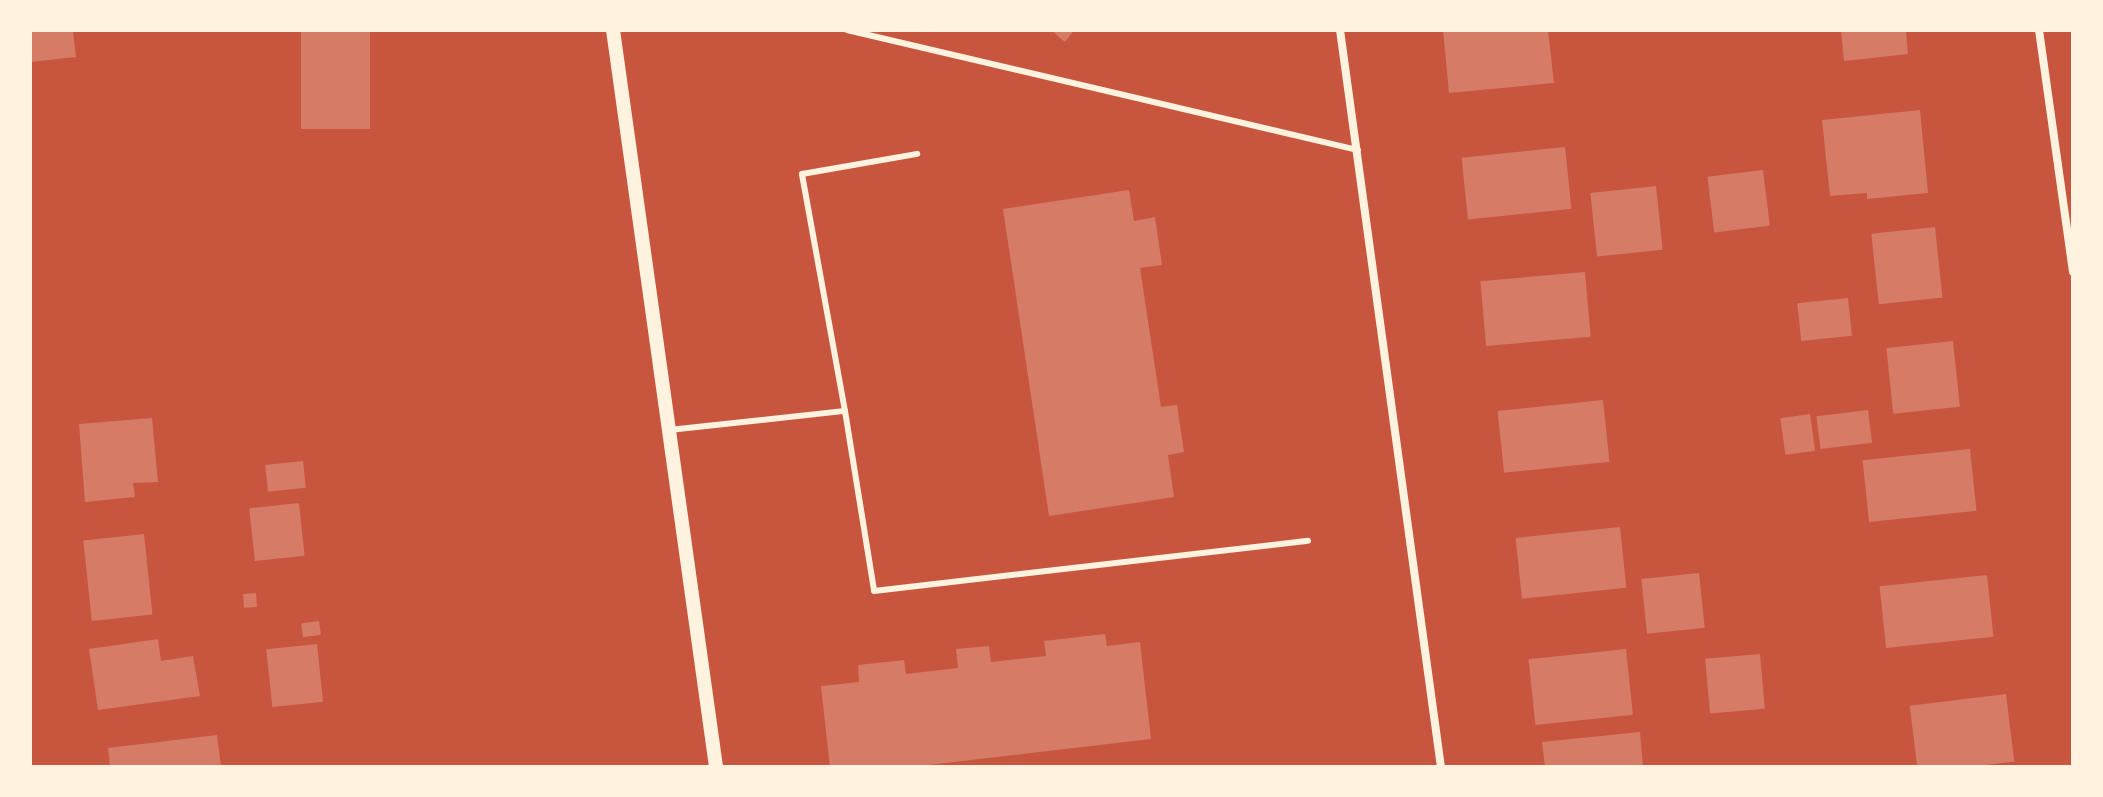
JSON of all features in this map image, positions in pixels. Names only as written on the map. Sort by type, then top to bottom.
[{"type":"street","points":[[613,30],[716,767]]},
{"type":"street","points":[[1340,30],[1441,767]]},
{"type":"street","points":[[2039,30],[2073,272]]},
{"type":"lane","points":[[847,30],[1358,150]]},
{"type":"lane","points":[[893,30],[895,41]]},
{"type":"lane","points":[[917,154],[802,174],[874,591],[1308,541]]},
{"type":"lane","points":[[669,430],[845,411]]},
{"type":"building","points":[[30,30],[73,30],[76,57],[30,62]]},
{"type":"building","points":[[301,30],[370,30],[370,129],[301,129]]},
{"type":"building","points":[[1051,30],[1074,30],[1065,42]]},
{"type":"building","points":[[1443,30],[1548,30],[1554,83],[1449,93]]},
{"type":"building","points":[[1841,30],[1906,30],[1908,54],[1844,61]]},
{"type":"building","points":[[1920,110],[1928,193],[1867,199],[1867,193],[1830,196],[1822,120]]},
{"type":"building","points":[[1565,147],[1571,209],[1468,220],[1462,158]]},
{"type":"building","points":[[1763,170],[1770,226],[1714,232],[1707,177]]},
{"type":"building","points":[[1656,186],[1663,250],[1597,257],[1590,193]]},
{"type":"building","points":[[1129,190],[1134,221],[1155,217],[1162,265],[1140,268],[1161,407],[1177,405],[1184,452],[1168,455],[1174,497],[1049,516],[1003,209]]},
{"type":"building","points":[[1935,227],[1942,298],[1879,304],[1871,234]]},
{"type":"building","points":[[1585,272],[1591,337],[1486,346],[1480,281]]},
{"type":"building","points":[[1848,298],[1852,336],[1801,341],[1797,303]]},
{"type":"building","points":[[1953,341],[1960,407],[1893,414],[1886,348]]},
{"type":"building","points":[[1603,400],[1609,462],[1504,473],[1498,411]]},
{"type":"building","points":[[1868,410],[1872,443],[1820,449],[1816,416]]},
{"type":"building","points":[[1810,414],[1815,451],[1785,455],[1780,418]]},
{"type":"building","points":[[152,418],[158,482],[133,483],[135,497],[85,502],[79,424]]},
{"type":"building","points":[[1970,449],[1976,511],[1869,522],[1863,460]]},
{"type":"building","points":[[303,461],[306,488],[268,492],[265,465]]},
{"type":"building","points":[[299,503],[305,556],[255,561],[249,508]]},
{"type":"building","points":[[1620,527],[1626,588],[1522,599],[1516,538]]},
{"type":"building","points":[[144,534],[152,615],[92,621],[83,540]]},
{"type":"building","points":[[1699,573],[1705,628],[1647,634],[1641,579]]},
{"type":"building","points":[[1987,575],[1993,637],[1886,648],[1880,586]]},
{"type":"building","points":[[256,593],[257,607],[244,608],[243,594]]},
{"type":"building","points":[[319,621],[321,635],[303,637],[301,624]]},
{"type":"building","points":[[1105,634],[1107,646],[1140,642],[1151,739],[911,767],[830,767],[821,686],[859,682],[858,665],[904,660],[906,674],[958,668],[956,649],[989,646],[991,662],[1046,656],[1044,641]]},
{"type":"building","points":[[158,639],[161,661],[193,656],[200,696],[98,710],[89,649]]},
{"type":"building","points":[[317,644],[323,702],[272,707],[266,649]]},
{"type":"building","points":[[1626,649],[1633,715],[1535,725],[1529,659]]},
{"type":"building","points":[[1760,654],[1765,709],[1710,714],[1705,659]]},
{"type":"building","points":[[2006,694],[2014,761],[1969,767],[1917,767],[1910,706]]},
{"type":"building","points":[[1640,732],[1643,767],[1545,767],[1542,742]]},
{"type":"building","points":[[217,735],[221,767],[110,767],[108,748]]}]
